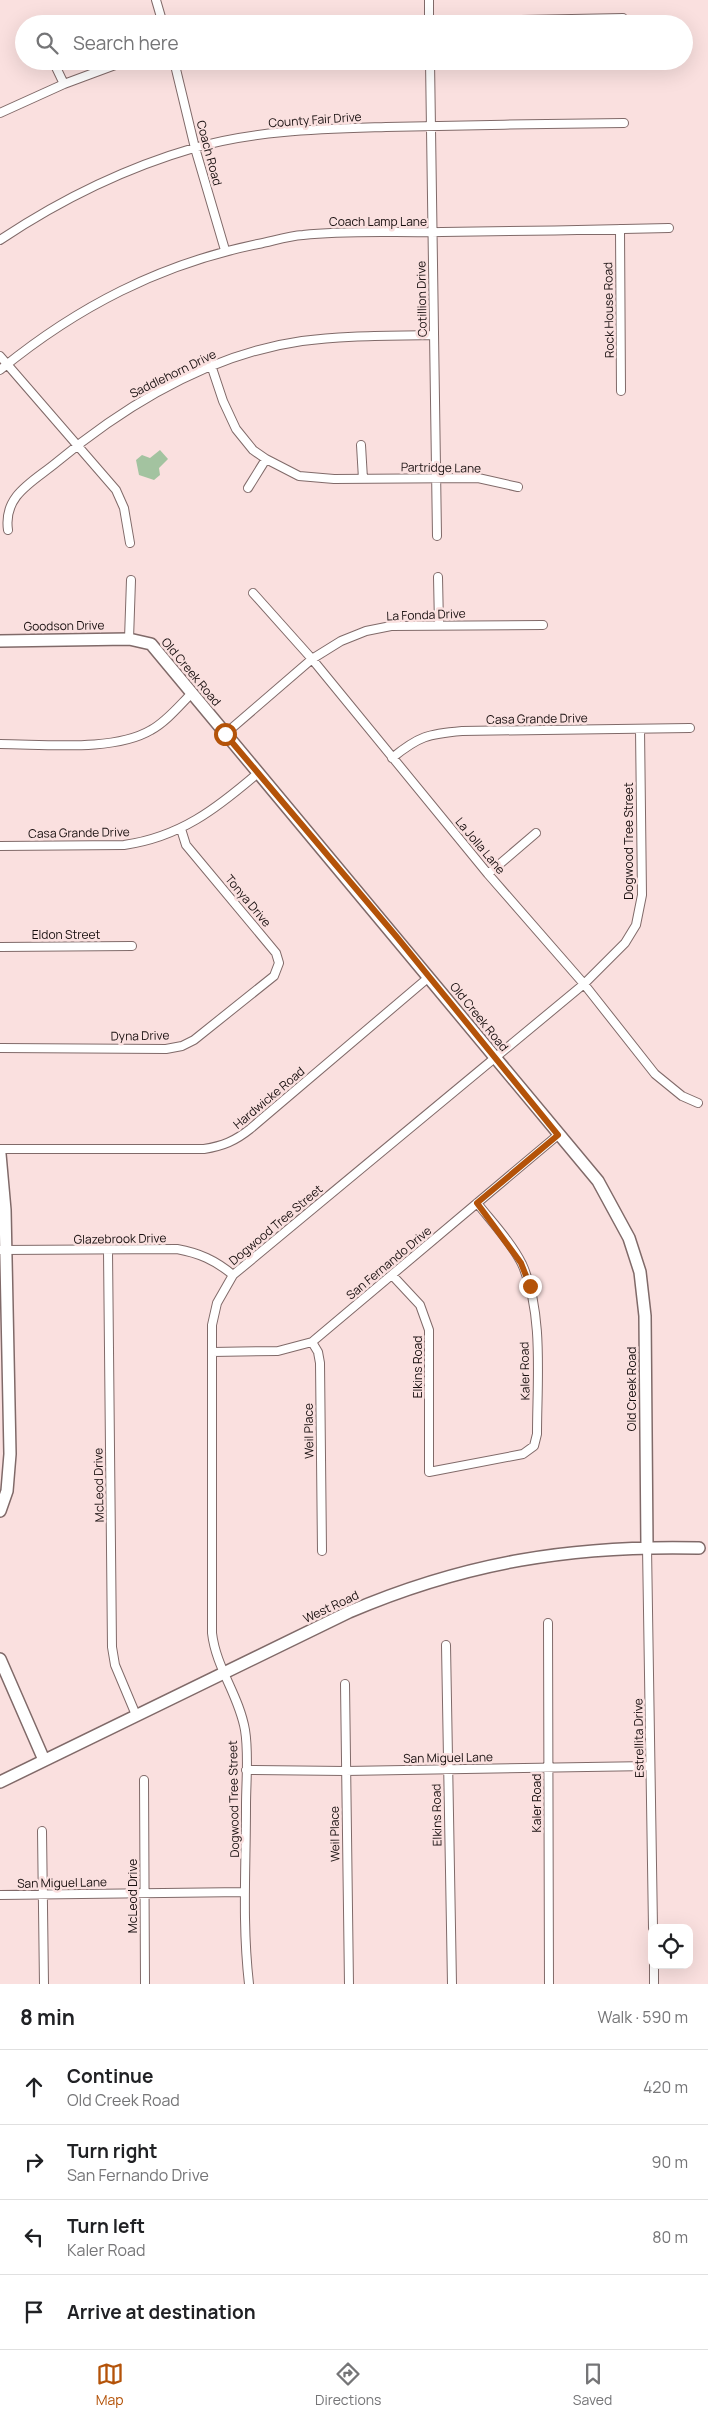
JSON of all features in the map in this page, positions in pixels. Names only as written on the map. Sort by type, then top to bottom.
[{"type":"street","points":[[156,0],[160,15]]},
{"type":"street","points":[[429,0],[429,15]]},
{"type":"street","points":[[57,70],[64,84]]},
{"type":"street","points":[[0,113],[64,84],[102,70]]},
{"type":"street","name":"Coach Road","points":[[176,70],[195,148],[225,250]]},
{"type":"street","name":"Cotillion Drive","points":[[430,70],[437,536]]},
{"type":"street","name":"County Fair Drive","points":[[0,240],[33,218],[124,172],[195,148],[250,136],[303,130],[624,123]]},
{"type":"street","name":"Coach Lamp Lane","points":[[0,370],[85,310],[130,285],[176,266],[225,250],[300,235],[356,231],[432,232],[669,228]]},
{"type":"street","name":"Rock House Road","points":[[620,229],[621,390]]},
{"type":"street","name":"Saddlehorn Drive","points":[[8,530],[6,516],[12,499],[76,446],[113,418],[149,396],[211,365],[299,341],[329,337],[434,335]]},
{"type":"street","points":[[0,356],[116,490],[124,508],[130,542]]},
{"type":"street","name":"Partridge Lane","points":[[211,365],[223,401],[236,429],[254,450],[266,459],[299,476],[334,479],[478,478],[518,487]]},
{"type":"street","points":[[361,444],[362,479]]},
{"type":"street","points":[[248,488],[266,459]]},
{"type":"street","points":[[438,577],[439,625]]},
{"type":"street","points":[[129,639],[131,580]]},
{"type":"street","name":"La Jolla Lane","points":[[253,592],[312,658],[488,874],[584,984],[666,1084],[682,1096],[698,1103]]},
{"type":"street","name":"La Fonda Drive","points":[[225,734],[312,658],[341,641],[366,631],[391,626],[543,624]]},
{"type":"street","name":"Goodson Drive","points":[[0,642],[129,639]]},
{"type":"street","name":"Old Creek Road","points":[[129,639],[151,644],[598,1181],[629,1238],[640,1272],[645,1316],[647,1547]]},
{"type":"street","points":[[0,744],[104,744],[124,741],[152,730],[192,694]]},
{"type":"street","name":"Casa Grande Drive","points":[[392,758],[406,746],[428,734],[462,731],[690,728]]},
{"type":"street","name":"Dogwood Tree Street","points":[[249,1984],[244,1892],[245,1731],[239,1705],[215,1654],[212,1633],[212,1326],[217,1304],[233,1275],[584,984],[625,943],[636,925],[642,894],[640,729]]},
{"type":"street","name":"Casa Grande Drive","points":[[0,846],[124,845],[142,842],[181,829],[220,805],[258,772]]},
{"type":"street","name":"Tonya Drive","points":[[181,829],[186,845],[276,953],[279,963],[274,976],[260,987]]},
{"type":"street","points":[[488,874],[536,833]]},
{"type":"street","name":"Eldon Street","points":[[0,947],[132,946]]},
{"type":"street","name":"Hardwicke Road","points":[[0,1149],[204,1149],[222,1146],[236,1140],[250,1129],[429,978]]},
{"type":"street","name":"Dyna Drive","points":[[0,1048],[166,1049],[182,1046],[194,1040],[260,987]]},
{"type":"street","name":"San Fernando Drive","points":[[212,1352],[278,1351],[312,1342],[558,1135]]},
{"type":"street","points":[[0,1154],[5,1210],[3,1353],[7,1491],[0,1511]]},
{"type":"street","name":"Kaler Road","points":[[429,1472],[523,1454],[534,1446],[538,1434],[536,1310],[530,1286],[516,1256],[477,1203]]},
{"type":"street","name":"Glazebrook Drive","points":[[3,1250],[176,1250],[197,1253],[213,1259],[233,1275]]},
{"type":"street","name":"McLeod Drive","points":[[108,1251],[112,1647],[115,1665],[136,1715]]},
{"type":"street","name":"Elkins Road","points":[[392,1275],[420,1305],[429,1330],[429,1472]]},
{"type":"street","name":"Weil Place","points":[[312,1342],[318,1352],[320,1363],[322,1551]]},
{"type":"street","name":"West Road","points":[[0,1782],[367,1605],[467,1571],[546,1555],[647,1547],[699,1548]]},
{"type":"street","name":"Estrellita Drive","points":[[647,1547],[653,1924]]},
{"type":"street","name":"Kaler Road","points":[[548,1622],[549,1984]]},
{"type":"street","name":"Elkins Road","points":[[446,1645],[452,1984]]},
{"type":"street","points":[[0,1659],[44,1760]]},
{"type":"street","name":"Weil Place","points":[[345,1684],[349,1984]]},
{"type":"street","name":"San Miguel Lane","points":[[246,1770],[447,1770],[650,1766]]},
{"type":"street","name":"McLeod Drive","points":[[144,1780],[144,1984]]},
{"type":"street","points":[[42,1831],[44,1984]]},
{"type":"street","name":"San Miguel Lane","points":[[0,1895],[244,1892]]},
{"type":"street","points":[[654,1969],[654,1983]]},
{"type":"shaded area","points":[[160,450],[168,459],[159,468],[160,475],[154,480],[139,475],[136,460],[142,455],[150,458]]},
{"type":"route","points":[[225,734],[396,936],[552,1125],[558,1135],[477,1203],[507,1241],[521,1263],[530,1286]]}]
